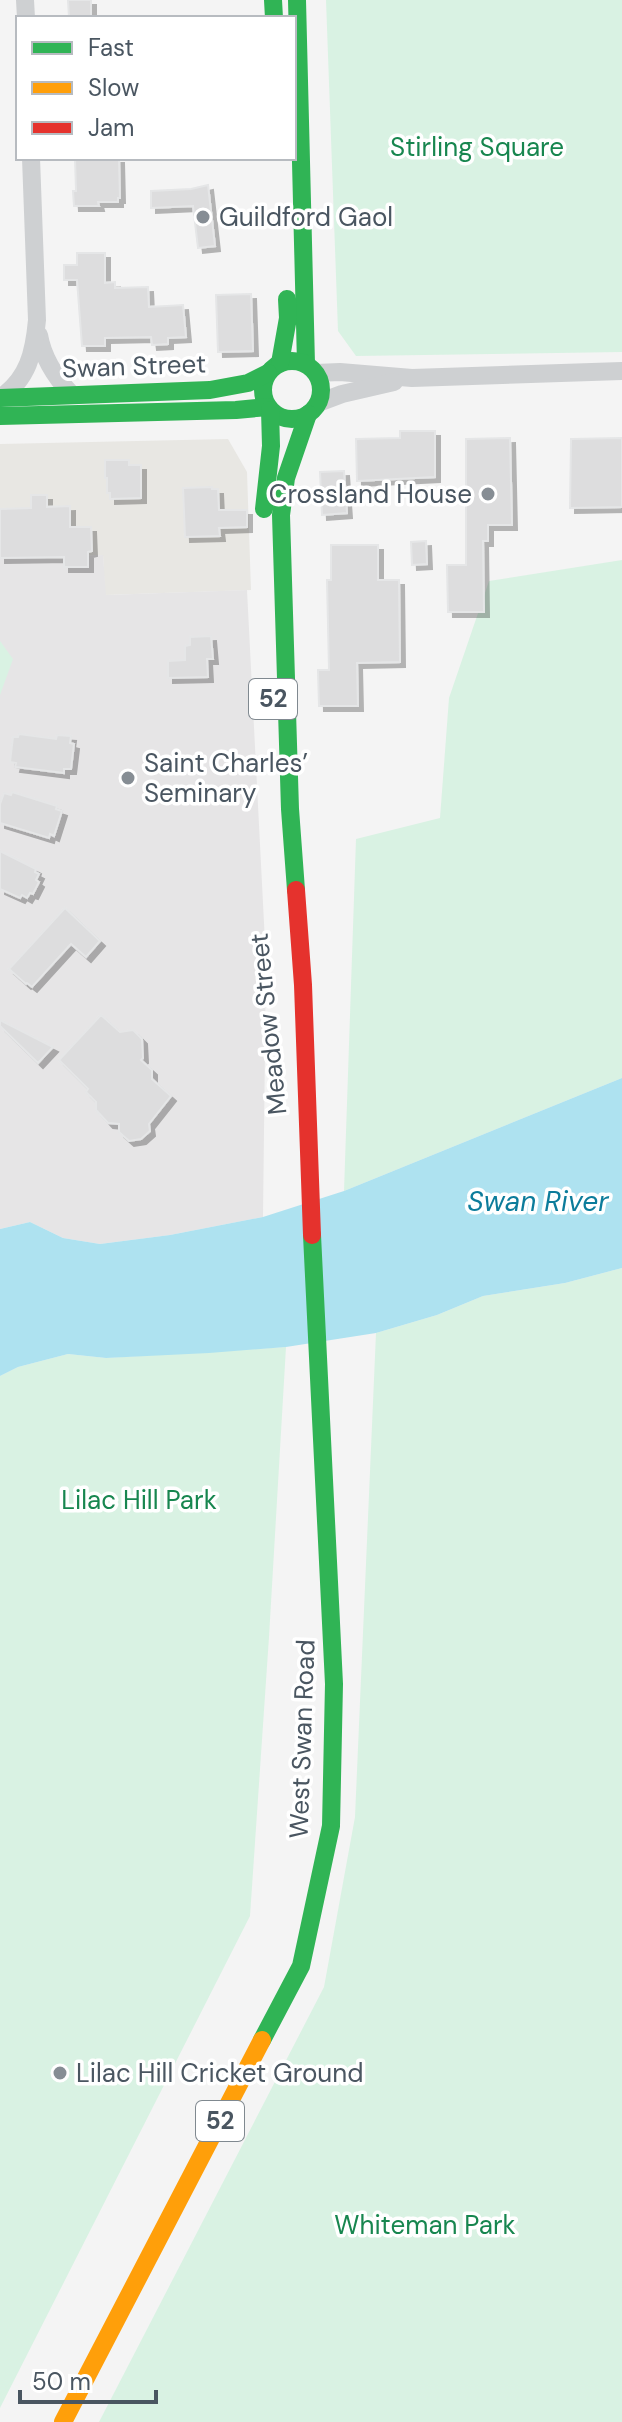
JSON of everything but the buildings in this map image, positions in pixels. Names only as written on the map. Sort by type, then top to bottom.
[{"type":"main road","name":"52","points":[[297,0],[311,369],[321,388],[313,408]]},
{"type":"main road","name":"52","points":[[269,408],[262,388],[274,368],[288,318],[283,160]]},
{"type":"main road","points":[[274,368],[296,361],[311,369]]},
{"type":"main road","name":"Swan Street","points":[[0,398],[210,390],[248,383],[274,368]]},
{"type":"main road","points":[[269,408],[285,419],[297,419],[313,408]]},
{"type":"main road","name":"Swan Street","points":[[0,416],[269,408]]},
{"type":"main road","name":"Meadow Street","points":[[269,408],[271,446],[264,508],[279,848],[290,989],[307,1141]]},
{"type":"main road","name":"Meadow Street","points":[[307,1141],[303,985],[290,809],[281,515],[286,478],[313,408]]},
{"type":"main road","name":"West Swan Road","points":[[63,2422],[301,1966],[331,1826],[334,1684],[307,1141]]},
{"type":"street","points":[[31,160],[37,320],[43,352],[56,377],[72,395]]},
{"type":"street","points":[[0,398],[16,386],[25,372],[33,354],[37,320]]},
{"type":"street","points":[[311,369],[412,378],[622,371]]},
{"type":"street","points":[[313,408],[342,394],[412,378]]},
{"type":"shaded area","points":[[228,439],[247,472],[251,590],[105,595],[103,555],[0,559],[0,444]]},
{"type":"shaded area","name":"Saint Charles’ Seminary","points":[[103,555],[106,595],[247,590],[266,962],[263,1217],[170,1235],[100,1244],[63,1238],[30,1222],[0,1229],[0,559]]},
{"type":"green space","name":"Stirling Square","points":[[326,0],[622,0],[622,352],[356,356],[338,331]]},
{"type":"green space","points":[[622,560],[622,1078],[344,1191],[356,839],[440,818],[449,698],[489,581]]},
{"type":"green space","points":[[0,641],[13,659],[0,695]]},
{"type":"green space","name":"Whiteman Park","points":[[622,1268],[622,2422],[99,2422],[324,1987],[355,1817],[376,1333],[437,1315],[483,1296],[565,1283]]},
{"type":"green space","name":"Lilac Hill Park","points":[[286,1347],[250,1916],[0,2408],[0,1376],[18,1367],[68,1354],[106,1358]]},
{"type":"water","name":"Swan River","points":[[622,1078],[622,1268],[565,1283],[483,1296],[437,1315],[376,1333],[286,1347],[209,1353],[106,1358],[68,1354],[18,1367],[0,1376],[0,1229],[30,1222],[63,1238],[100,1244],[170,1235],[263,1217],[344,1191]]},
{"type":"traffic: fast","points":[[273,0],[274,16]]},
{"type":"traffic: fast","points":[[297,0],[306,364]]},
{"type":"traffic: fast","points":[[280,363],[288,318],[287,299]]},
{"type":"traffic: fast","points":[[292,361],[313,369],[321,390],[313,411],[292,419],[271,411],[263,390],[271,369],[292,361]]},
{"type":"traffic: fast","points":[[0,398],[210,390],[248,383],[268,373]]},
{"type":"traffic: fast","points":[[0,416],[268,407]]},
{"type":"traffic: fast","points":[[264,509],[271,446],[270,410]]},
{"type":"traffic: fast","points":[[296,890],[290,809],[281,515],[286,478],[308,414]]},
{"type":"traffic: fast","points":[[262,2040],[301,1966],[331,1826],[334,1684],[312,1235]]},
{"type":"traffic: slow","points":[[63,2422],[262,2040]]},
{"type":"traffic: jam","points":[[296,890],[303,985],[312,1235]]},
{"type":"place","name":"Guildford Gaol","points":[[203,217]]},
{"type":"place","name":"Crossland House","points":[[488,494]]},
{"type":"place","name":"Saint Charles’ Seminary","points":[[128,778]]},
{"type":"place","name":"Lilac Hill Cricket Ground","points":[[60,2073]]}]
